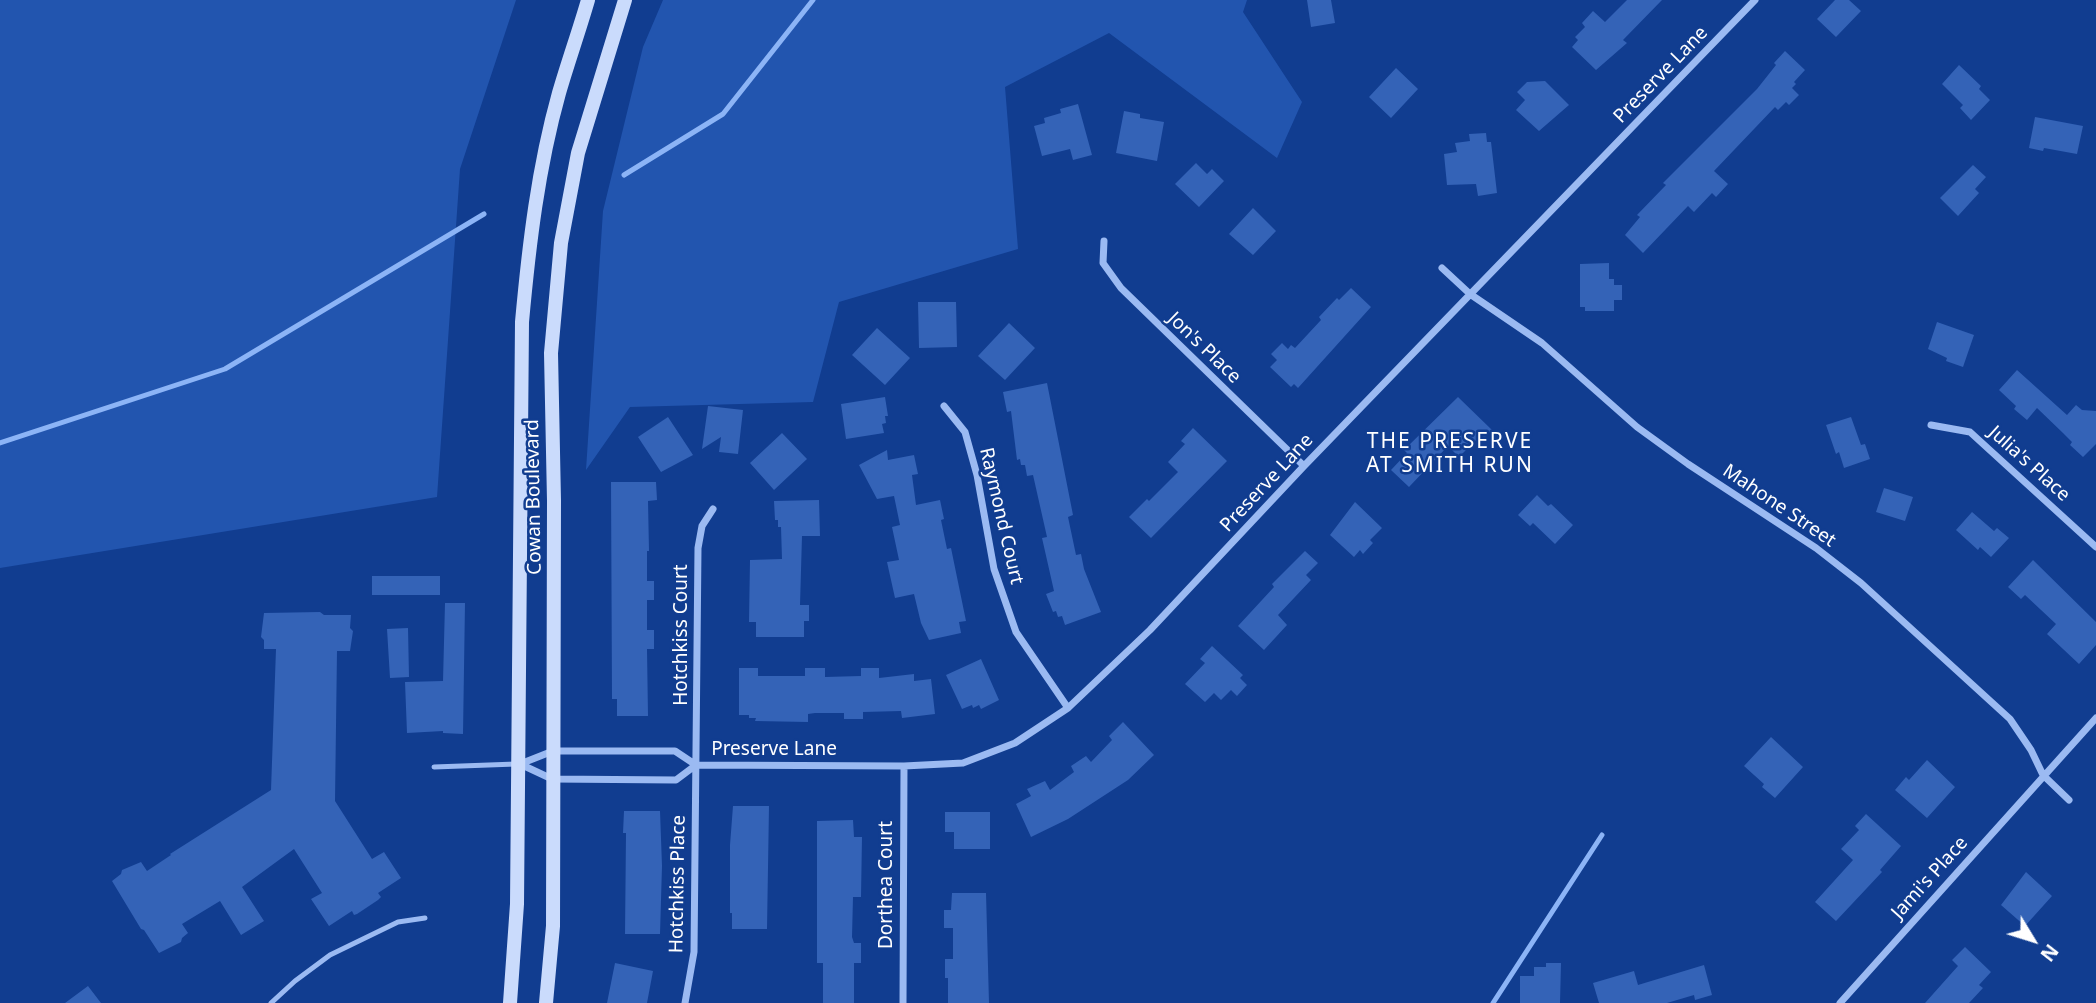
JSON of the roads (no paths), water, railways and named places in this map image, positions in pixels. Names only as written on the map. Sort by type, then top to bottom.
[{"type":"main road","name":"Cowan Boulevard","points":[[510,1003],[517,904],[520,764],[522,322],[530,236],[545,153],[559,94],[589,0]]},
{"type":"main road","name":"Cowan Boulevard","points":[[546,1003],[553,926],[554,501],[551,353],[561,243],[578,153],[625,0]]},
{"type":"street","name":"Preserve Lane","points":[[520,764],[554,751],[675,751],[696,765],[904,766],[963,763],[1015,743],[1068,708],[1150,630],[1304,466],[1755,0]]},
{"type":"street","name":"Jon's Place","points":[[1104,241],[1103,263],[1121,288],[1304,466]]},
{"type":"street","name":"Mahone Street","points":[[1442,268],[1469,295],[1524,329],[1621,413],[1678,457],[1816,548],[1861,583],[2010,719],[2031,750],[2043,775],[2069,800]]},
{"type":"street","name":"Raymond Court","points":[[944,406],[965,432],[994,569],[1016,632],[1068,708]]},
{"type":"street","name":"Julia's Place","points":[[1931,425],[1970,432],[2096,547]]},
{"type":"street","name":"Hotchkiss Court","points":[[696,765],[698,548],[702,526],[713,509]]},
{"type":"street","name":"Jami's Place","points":[[1840,1003],[2096,718]]},
{"type":"street","name":"Preserve Lane","points":[[520,764],[552,779],[676,780],[696,765]]},
{"type":"street","name":"Hotchkiss Place","points":[[685,1003],[694,952],[696,765]]},
{"type":"street","name":"Dorthea Court","points":[[903,1003],[904,766]]},
{"type":"lane","points":[[434,767],[520,764]]},
{"type":"lane","points":[[271,1003],[330,955],[398,922],[425,918]]},
{"type":"waterway","points":[[624,175],[723,114],[813,0]]},
{"type":"waterway","points":[[0,443],[225,369],[484,214]]},
{"type":"waterway","points":[[1493,1003],[1602,835]]},
{"type":"district","name":"THE PRESERVE AT SMITH RUN","points":[[1450,454]]}]
